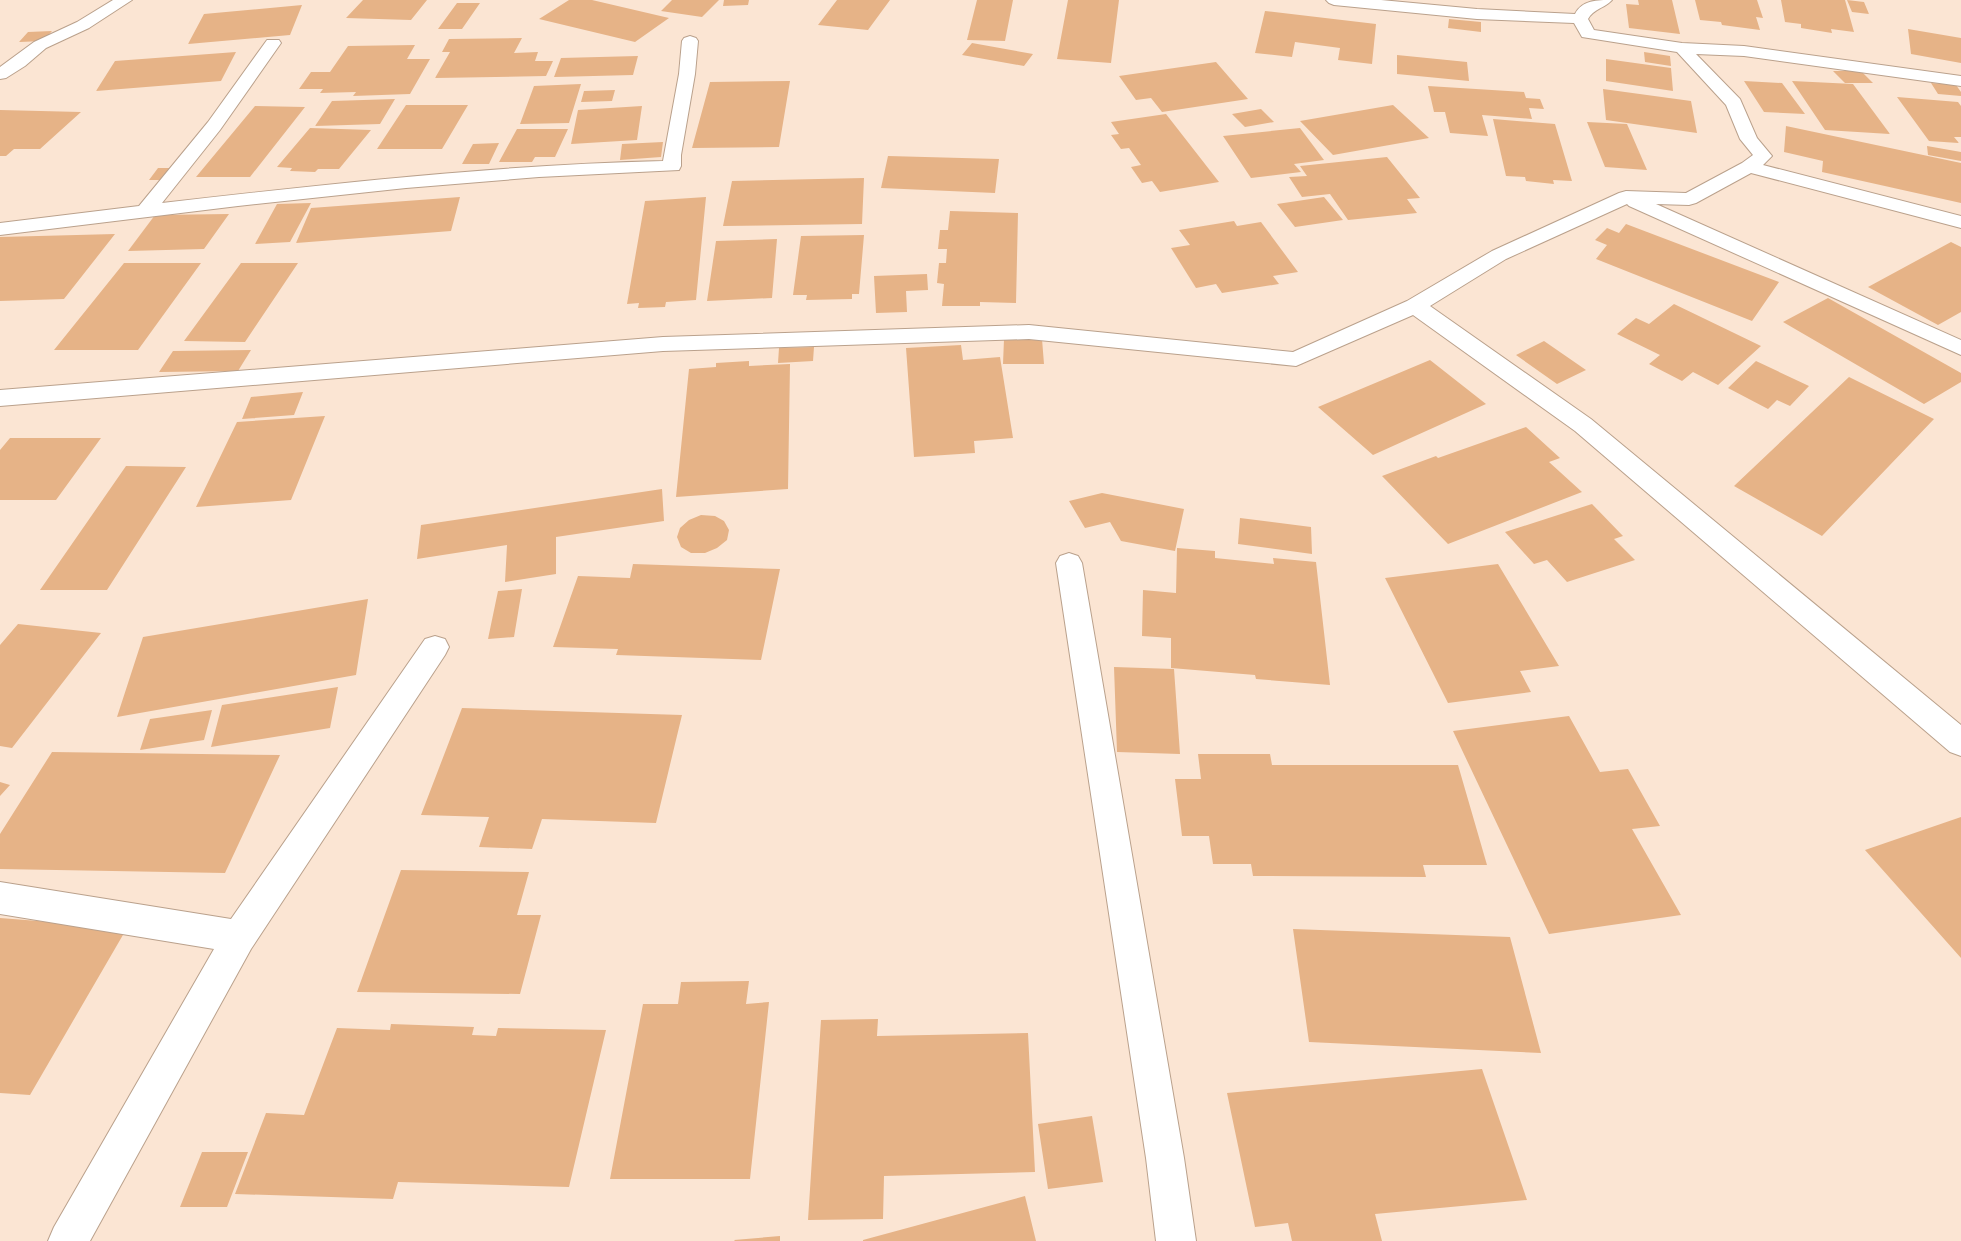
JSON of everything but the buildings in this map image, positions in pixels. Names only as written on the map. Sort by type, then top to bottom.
[{"type":"street","points":[[0,74],[40,45],[83,24],[124,0]]},
{"type":"street","points":[[1334,0],[1477,14],[1580,19]]},
{"type":"street","points":[[1580,19],[1584,11],[1604,0]]},
{"type":"street","points":[[1580,19],[1588,34],[1682,48],[1744,51],[1961,81]]},
{"type":"street","points":[[0,228],[421,180],[608,167],[672,166],[672,155],[687,74],[690,41]]},
{"type":"street","points":[[146,210],[214,126],[273,44]]},
{"type":"street","points":[[0,398],[663,344],[1029,332],[1296,359],[1414,306],[1499,255],[1626,197],[1689,198],[1749,167],[1763,156],[1749,139],[1734,103],[1682,48]]},
{"type":"street","points":[[1749,167],[1961,222]]},
{"type":"street","points":[[1626,197],[1961,348]]},
{"type":"street","points":[[1414,306],[1584,424],[1961,743]]},
{"type":"street","points":[[1070,563],[1176,1241]]},
{"type":"street","points":[[68,1241],[239,937],[435,647]]},
{"type":"street","points":[[0,898],[239,937]]}]
